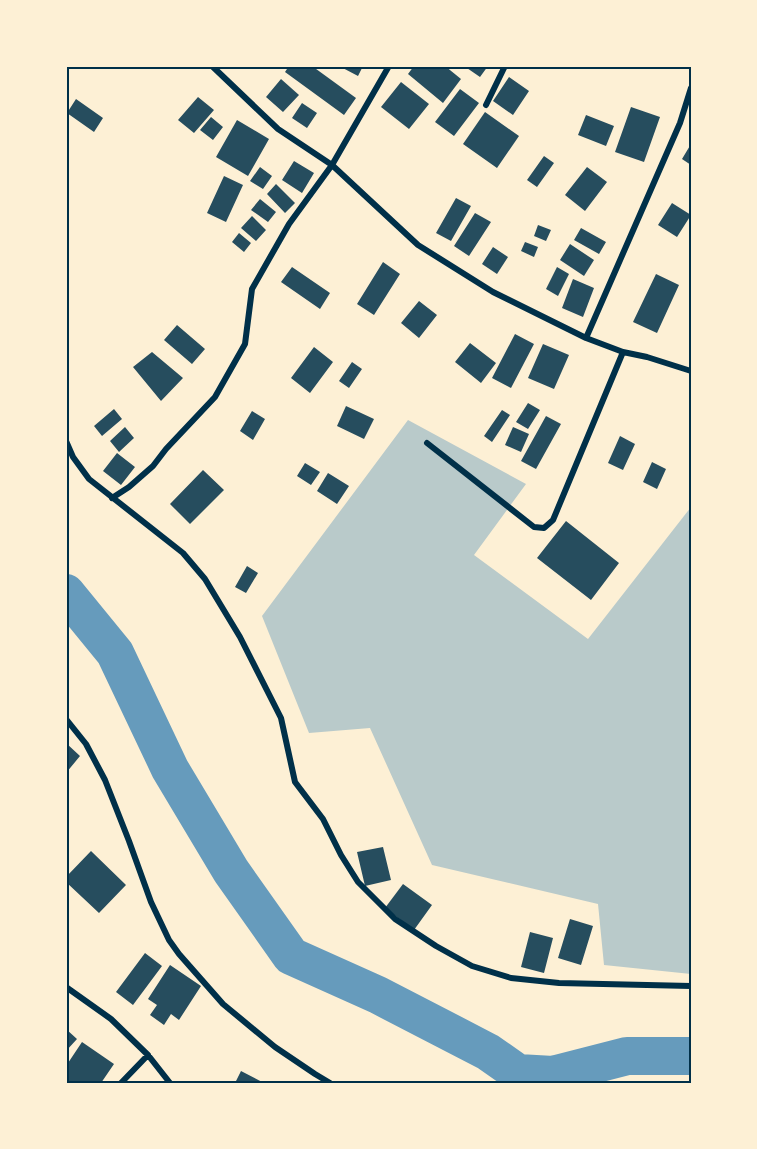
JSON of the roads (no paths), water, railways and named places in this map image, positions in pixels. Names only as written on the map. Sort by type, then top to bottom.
[{"type":"street","points":[[212,66],[278,129],[332,165],[418,245],[493,292],[586,338],[623,352],[691,371]]},
{"type":"street","points":[[112,498],[129,487],[153,465],[215,397],[245,344],[252,289],[289,225],[332,165],[389,66]]},
{"type":"street","points":[[486,105],[505,66]]},
{"type":"street","points":[[586,338],[680,123],[691,88]]},
{"type":"street","points":[[427,443],[534,527],[544,528],[553,520],[623,352]]},
{"type":"street","points":[[66,441],[89,478],[183,553],[205,579],[240,637],[281,718],[295,782],[323,819],[358,882],[395,919],[472,966],[511,978],[559,983],[691,986]]},
{"type":"street","points":[[66,719],[86,744],[105,780],[151,902],[169,940],[179,954],[223,1004],[275,1047],[330,1083]]},
{"type":"street","points":[[66,987],[111,1019],[148,1055],[170,1083]]},
{"type":"street","points":[[121,1083],[148,1055]]},
{"type":"waterway","points":[[66,593],[115,653],[170,769],[231,871],[291,956],[378,995],[488,1052],[518,1073],[553,1075],[627,1056],[691,1056]]}]
